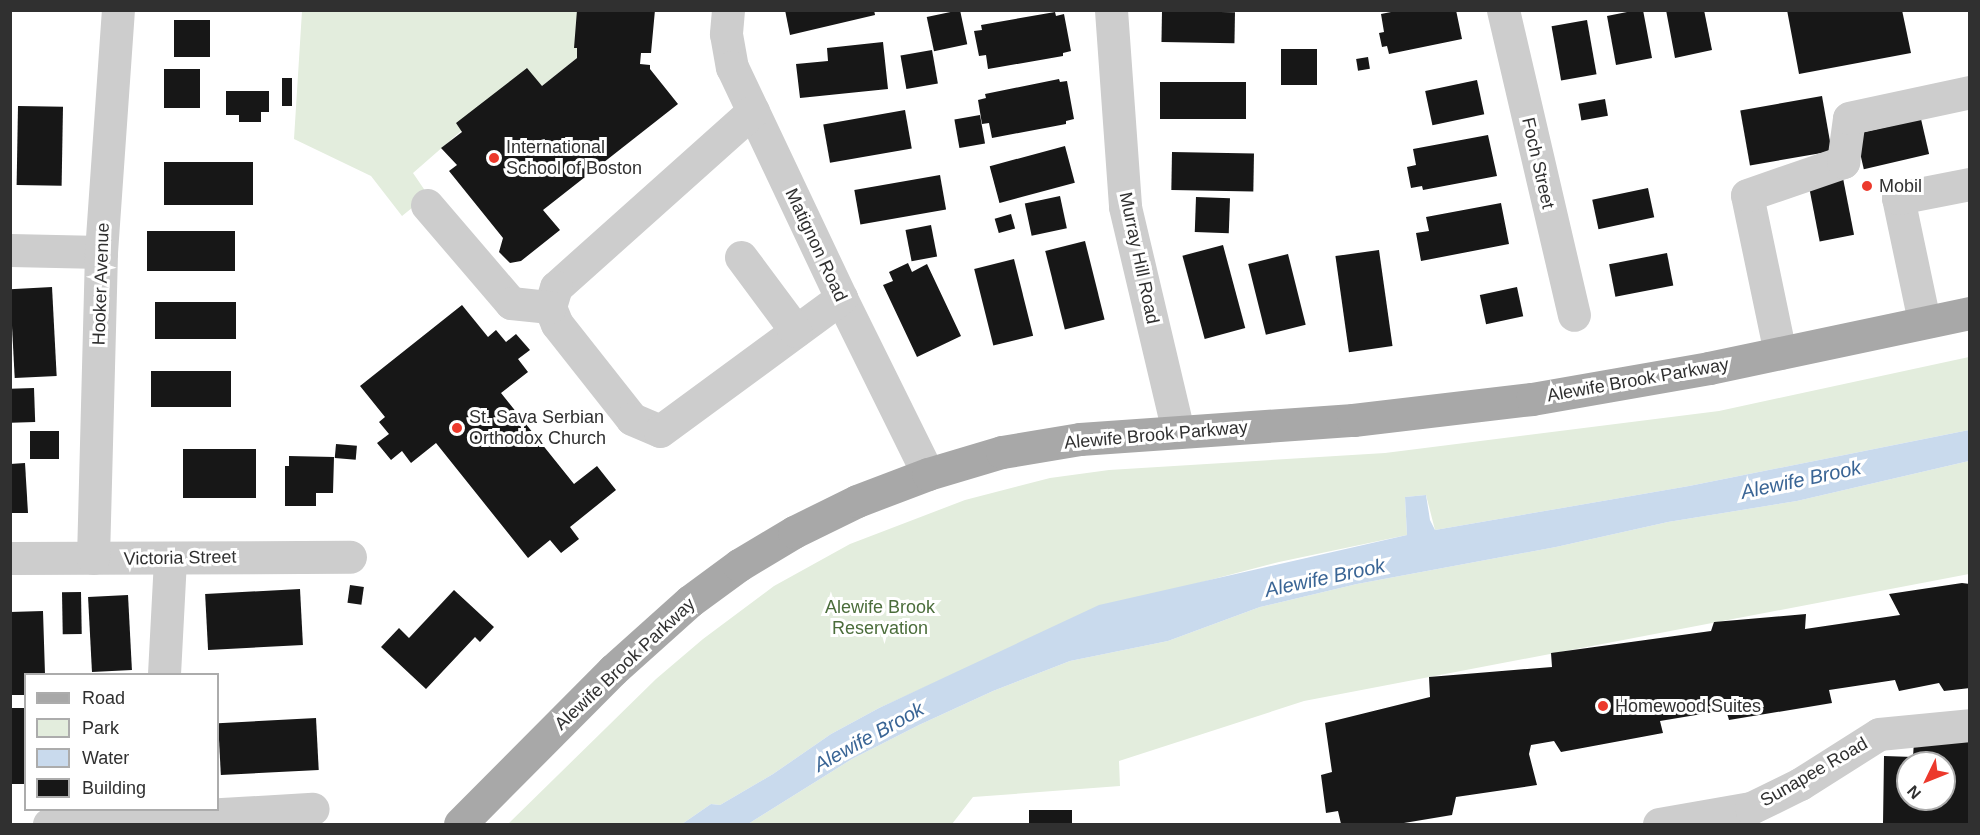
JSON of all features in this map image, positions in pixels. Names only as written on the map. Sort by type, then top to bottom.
[{"type":"main road","name":"Alewife Brook Parkway","points":[[460,825],[613,670],[690,601],[739,565],[794,532],[857,501],[928,474],[1002,452],[1110,435],[1353,420],[1474,407],[1780,353],[1970,313]]},
{"type":"street","name":"Hooker Avenue","points":[[93,558],[100,252],[118,10]]},
{"type":"street","name":"Matignon Road","points":[[728,10],[726,34],[729,55],[753,111],[841,298],[928,474]]},
{"type":"street","name":"Murray Hill Road","points":[[1111,10],[1125,207],[1178,431]]},
{"type":"street","name":"Foch Street","points":[[1503,10],[1574,315]]},
{"type":"street","points":[[1780,353],[1748,195],[1843,162],[1849,118],[1970,92]]},
{"type":"street","points":[[753,111],[556,287],[550,307],[557,324],[632,419],[660,431],[841,298]]},
{"type":"street","points":[[1924,321],[1898,198],[1970,184]]},
{"type":"street","points":[[427,206],[511,303],[550,307]]},
{"type":"street","points":[[10,250],[100,252]]},
{"type":"street","points":[[741,257],[796,331]]},
{"type":"street","name":"Victoria Street","points":[[10,558],[350,557]]},
{"type":"street","points":[[164,673],[170,559]]},
{"type":"street","name":"Sunapee Road","points":[[1659,825],[1751,808],[1800,784],[1879,734],[1970,725]]},
{"type":"street","points":[[49,825],[314,809]]},
{"type":"green space","points":[[302,11],[577,11],[577,58],[542,86],[525,75],[413,173],[428,195],[402,216],[371,176],[294,139]]},
{"type":"green space","name":"Alewife Brook Reservation","points":[[1969,357],[1969,430],[1689,486],[1435,530],[1426,495],[1405,497],[1407,535],[1279,562],[1168,591],[1002,652],[879,708],[831,734],[773,774],[720,805],[711,804],[682,824],[508,824],[656,679],[703,639],[774,586],[850,544],[965,500],[1050,478],[1109,470],[1385,453],[1719,411]]},
{"type":"green space","points":[[1969,461],[1969,574],[1304,701],[1119,761],[1120,786],[973,797],[952,824],[748,824],[852,759],[919,725],[993,691],[1070,661],[1168,641],[1260,607],[1357,584],[1556,547],[1668,522],[1797,501]]},
{"type":"water","name":"Alewife Brook","points":[[1969,430],[1969,461],[1797,501],[1668,522],[1556,547],[1357,584],[1260,607],[1168,641],[1070,661],[993,691],[919,725],[852,759],[748,824],[682,824],[711,804],[720,805],[773,774],[831,734],[879,708],[1099,605],[1407,535],[1405,497],[1426,495],[1430,520],[1435,530],[1689,486]]},
{"type":"building","points":[[577,10],[655,10],[651,53],[641,53],[640,64],[650,65],[650,69],[678,104],[543,210],[560,230],[521,261],[510,263],[499,252],[503,238],[449,171],[457,165],[441,148],[462,132],[456,123],[527,68],[542,86],[577,58],[577,48],[574,48]]},
{"type":"building","points":[[785,10],[874,10],[875,15],[790,35]]},
{"type":"building","points":[[960,10],[967,44],[934,51],[927,17]]},
{"type":"building","points":[[1401,10],[1456,10],[1462,39],[1389,54],[1387,46],[1382,47],[1379,33],[1384,32],[1381,14]]},
{"type":"building","points":[[1643,10],[1652,58],[1616,65],[1607,16]]},
{"type":"building","points":[[1666,10],[1704,10],[1712,50],[1675,58]]},
{"type":"building","points":[[1787,10],[1902,10],[1911,53],[1799,74]]},
{"type":"building","points":[[1162,11],[1235,12],[1234,43],[1161,42]]},
{"type":"building","points":[[1055,12],[1056,16],[1064,14],[1071,51],[1063,53],[1063,56],[988,69],[986,55],[979,56],[974,31],[982,30],[981,25]]},
{"type":"building","points":[[174,20],[210,20],[210,57],[174,57]]},
{"type":"building","points":[[1587,20],[1597,74],[1561,80],[1552,26]]},
{"type":"building","points":[[883,42],[888,89],[800,98],[796,64],[828,61],[827,48]]},
{"type":"building","points":[[1281,49],[1317,49],[1317,85],[1281,85]]},
{"type":"building","points":[[932,50],[938,83],[906,89],[900,56]]},
{"type":"building","points":[[1368,57],[1370,69],[1358,71],[1356,59]]},
{"type":"building","points":[[164,69],[200,69],[200,108],[164,108]]},
{"type":"building","points":[[282,78],[292,78],[292,106],[282,106]]},
{"type":"building","points":[[1059,79],[1060,82],[1067,81],[1074,119],[1066,121],[1066,124],[992,138],[989,123],[982,124],[978,100],[986,98],[985,94]]},
{"type":"building","points":[[1477,80],[1484,114],[1432,125],[1425,91]]},
{"type":"building","points":[[1160,82],[1246,82],[1246,119],[1160,119]]},
{"type":"building","points":[[226,91],[269,91],[269,112],[261,112],[261,122],[239,122],[239,115],[226,115]]},
{"type":"building","points":[[1822,96],[1832,151],[1750,166],[1740,110]]},
{"type":"building","points":[[1605,99],[1608,116],[1581,120],[1578,104]]},
{"type":"building","points":[[18,106],[63,107],[62,186],[17,185]]},
{"type":"building","points":[[905,110],[912,148],[830,163],[823,124]]},
{"type":"building","points":[[980,115],[985,144],[959,148],[954,120]]},
{"type":"building","points":[[1921,119],[1929,154],[1864,169],[1856,134]]},
{"type":"building","points":[[1488,135],[1497,176],[1423,190],[1422,186],[1411,188],[1407,167],[1416,165],[1413,149]]},
{"type":"building","points":[[1065,146],[1075,183],[999,203],[990,166]]},
{"type":"building","points":[[1172,152],[1254,153],[1253,191],[1171,190]]},
{"type":"building","points":[[164,162],[253,162],[253,205],[164,205]]},
{"type":"building","points":[[1842,173],[1854,235],[1820,242],[1808,180]]},
{"type":"building","points":[[940,175],[946,209],[860,225],[854,190]]},
{"type":"building","points":[[1648,188],[1654,217],[1598,229],[1592,200]]},
{"type":"building","points":[[1060,196],[1067,228],[1032,236],[1025,203]]},
{"type":"building","points":[[1196,197],[1230,198],[1229,233],[1195,232]]},
{"type":"building","points":[[1501,203],[1509,244],[1421,261],[1416,233],[1429,231],[1426,217]]},
{"type":"building","points":[[1011,214],[1015,228],[999,233],[995,219]]},
{"type":"building","points":[[931,225],[937,256],[912,261],[905,230]]},
{"type":"building","points":[[147,231],[235,231],[235,271],[147,271]]},
{"type":"building","points":[[1085,241],[1105,320],[1065,330],[1045,251]]},
{"type":"building","points":[[1223,245],[1245,328],[1205,339],[1182,256]]},
{"type":"building","points":[[1379,250],[1392,346],[1349,352],[1335,256]]},
{"type":"building","points":[[1667,253],[1673,285],[1615,297],[1609,264]]},
{"type":"building","points":[[1288,254],[1306,325],[1266,335],[1248,264]]},
{"type":"building","points":[[1014,259],[1033,336],[993,346],[974,269]]},
{"type":"building","points":[[908,263],[912,272],[927,264],[961,336],[917,357],[883,285],[893,281],[889,272]]},
{"type":"building","points":[[52,287],[57,376],[15,378],[10,289]]},
{"type":"building","points":[[1517,287],[1523,316],[1486,324],[1480,295]]},
{"type":"building","points":[[155,302],[236,302],[236,339],[155,339]]},
{"type":"building","name":"St. Sava Serbian Orthodox Church","points":[[462,305],[488,337],[496,330],[506,342],[516,334],[530,350],[518,359],[528,372],[501,393],[574,484],[597,466],[616,490],[570,527],[579,539],[561,553],[550,540],[528,558],[436,443],[411,463],[402,451],[391,460],[377,443],[389,434],[379,422],[385,417],[360,386]]},
{"type":"building","points":[[151,371],[231,371],[231,407],[151,407]]},
{"type":"building","points":[[34,388],[35,422],[11,423],[10,389]]},
{"type":"building","points":[[30,431],[59,431],[59,459],[30,459]]},
{"type":"building","points":[[336,444],[357,446],[356,460],[335,458]]},
{"type":"building","points":[[183,449],[256,449],[256,498],[183,498]]},
{"type":"building","points":[[289,456],[334,457],[333,493],[316,493],[316,506],[285,506],[285,466],[289,466]]},
{"type":"building","points":[[25,463],[28,513],[10,513],[10,464]]},
{"type":"building","name":"Homewood Suites","points":[[1962,583],[1970,584],[1970,688],[1944,691],[1939,683],[1899,691],[1895,680],[1829,690],[1832,703],[1729,720],[1726,710],[1660,721],[1663,733],[1561,752],[1554,741],[1531,745],[1529,754],[1537,785],[1456,797],[1452,815],[1398,824],[1341,824],[1338,811],[1326,813],[1321,775],[1332,772],[1325,723],[1430,697],[1429,677],[1552,667],[1551,653],[1711,631],[1714,622],[1806,614],[1805,629],[1900,615],[1889,594]]},
{"type":"building","points":[[350,585],[364,587],[361,605],[347,603]]},
{"type":"building","points":[[300,589],[303,645],[208,650],[205,594]]},
{"type":"building","points":[[454,590],[494,627],[480,642],[475,637],[426,689],[381,647],[399,628],[409,638]]},
{"type":"building","points":[[62,592],[81,592],[82,634],[63,634]]},
{"type":"building","points":[[128,595],[132,670],[92,672],[88,597]]},
{"type":"building","points":[[43,611],[45,673],[24,673],[24,695],[10,695],[10,612]]},
{"type":"building","points":[[10,708],[24,708],[24,784],[10,784]]},
{"type":"building","points":[[316,718],[319,770],[221,775],[219,723]]},
{"type":"building","points":[[1914,741],[1970,742],[1970,824],[1883,824],[1884,756],[1896,756],[1896,811],[1956,811],[1956,751],[1913,751]]},
{"type":"building","points":[[1029,810],[1072,810],[1072,824],[1029,824]]},
{"type":"place","name":"International School of Boston","points":[[494,158]]},
{"type":"place","name":"Mobil","points":[[1867,186]]},
{"type":"place","name":"St. Sava Serbian Orthodox Church","points":[[457,428]]},
{"type":"place","name":"Homewood Suites","points":[[1603,706]]}]
